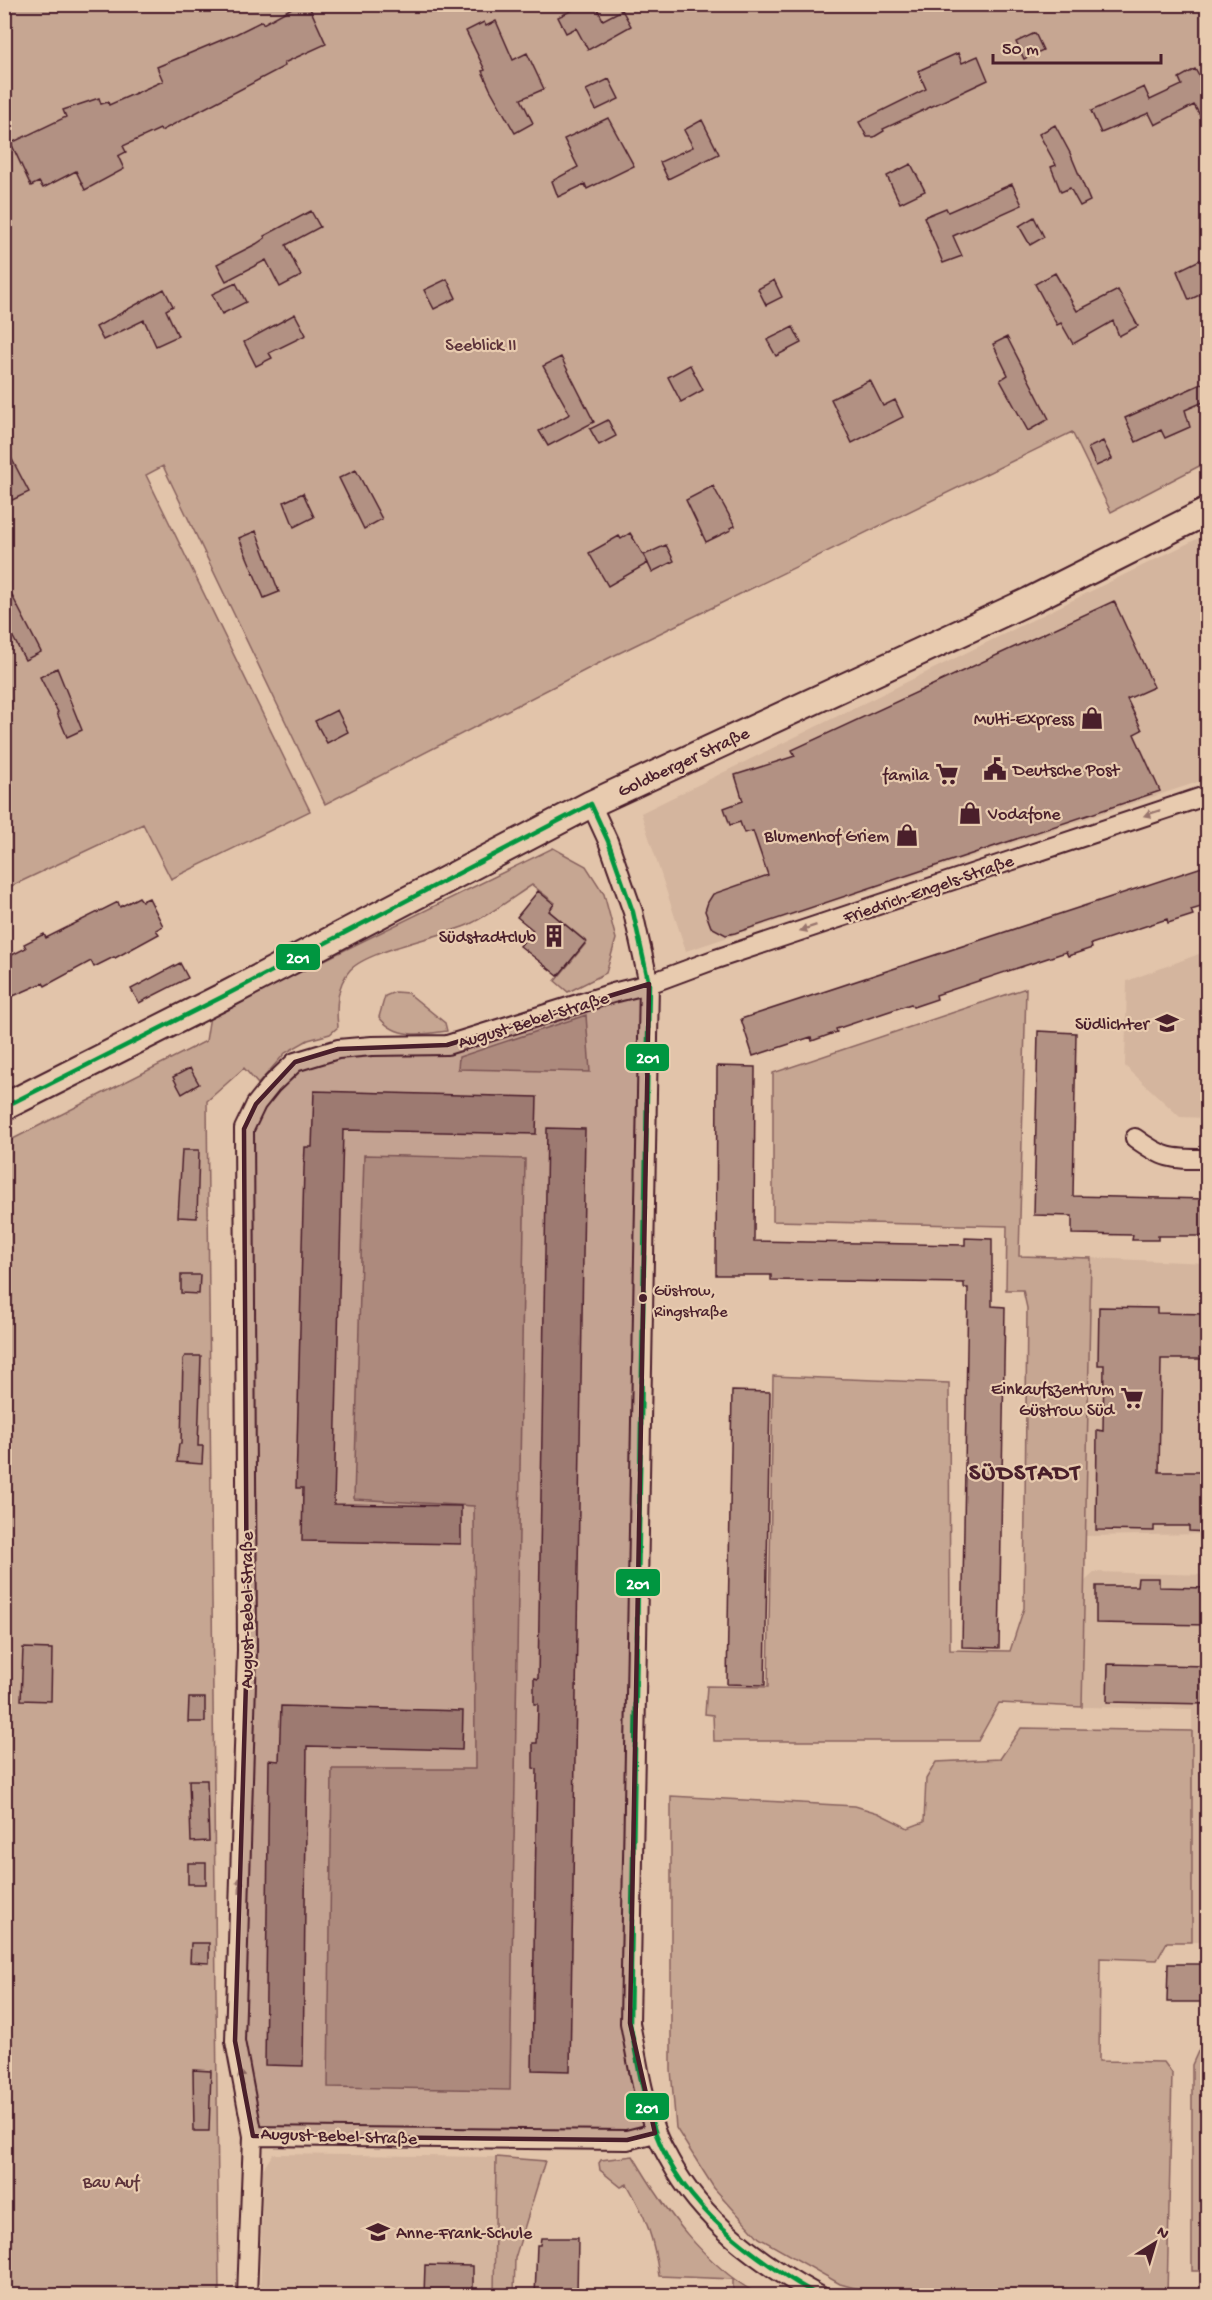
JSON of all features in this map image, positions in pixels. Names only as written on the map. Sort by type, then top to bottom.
[{"type":"main road","name":"Goldberger Straße","points":[[4,1107],[233,992],[591,804],[1029,601],[1208,511]]},
{"type":"street","name":"Friedrich-Engels-Straße","points":[[649,984],[716,959],[1208,795]]},
{"type":"street","points":[[591,804],[608,842],[633,912],[649,984],[630,2023],[641,2084],[655,2133],[683,2185],[726,2233],[771,2267],[820,2295]]},
{"type":"street","name":"August-Bebel-Straße","points":[[649,984],[613,993],[447,1046],[372,1046],[338,1049],[295,1062],[272,1084],[256,1104],[244,1129],[248,1650],[235,2041],[253,2136],[627,2140],[655,2133]]},
{"type":"street","points":[[1134,1138],[1153,1151],[1172,1159],[1208,1159]]},
{"type":"street","points":[[247,2295],[253,2136]]},
{"type":"highlighted area","points":[[649,984],[630,2023],[655,2133],[627,2140],[253,2136],[235,2041],[247,1650],[244,1129],[256,1104],[295,1062],[338,1049],[447,1045]]},
{"type":"shaded area","name":"famila","points":[[1207,534],[1207,779],[686,951],[641,813]]},
{"type":"shaded area","name":"Südlichter","points":[[1207,951],[1207,1118],[1180,1117],[1125,1066],[1127,981]]},
{"type":"shaded area","points":[[1091,1258],[1207,1263],[1207,1534],[1084,1536]]},
{"type":"shaded area","points":[[1095,1572],[1207,1575],[1207,1942],[1192,1942],[1192,1709],[1082,1707],[1084,1582]]},
{"type":"shaded area","name":"Anne-Frank-Schule","points":[[273,2154],[496,2157],[494,2295],[260,2296],[263,2169]]},
{"type":"green space","name":"Seeblick II","points":[[5,5],[1207,5],[1207,462],[1111,512],[1072,432],[611,657],[325,804],[163,466],[146,475],[310,811],[171,879],[143,824],[5,889]]},
{"type":"green space","name":"Bau Auf","points":[[553,848],[586,866],[604,894],[616,939],[606,973],[568,992],[555,981],[587,942],[549,911],[555,903],[532,885],[470,924],[388,950],[359,963],[350,970],[342,983],[337,1005],[338,1027],[330,1034],[308,1040],[285,1053],[258,1084],[244,1068],[207,1101],[219,2295],[5,2296],[5,1143],[206,1041],[210,1016]]},
{"type":"green space","points":[[1026,988],[1019,1256],[1091,1258],[1082,1707],[999,1703],[978,1741],[714,1741],[713,1715],[705,1714],[707,1686],[768,1687],[773,1376],[949,1383],[950,1650],[1010,1651],[1024,1608],[1027,1308],[1023,1290],[1006,1290],[1007,1226],[773,1221],[773,1073]]},
{"type":"green space","points":[[395,992],[408,993],[445,1023],[447,1031],[410,1034],[393,1029],[386,1024],[379,1017],[385,996]]},
{"type":"green space","points":[[586,1015],[590,1072],[458,1069],[459,1057]]},
{"type":"green space","points":[[364,1155],[525,1159],[510,2090],[328,2087],[332,1769],[475,1769],[474,1506],[354,1499]]},
{"type":"green space","points":[[1021,1728],[1192,1731],[1192,1942],[1167,1942],[1157,1960],[1100,1958],[1099,2061],[1164,2062],[1172,2073],[1167,2295],[880,2295],[840,2284],[759,2238],[714,2188],[676,2128],[671,2070],[671,1796],[855,1806],[878,1813],[908,1828],[924,1822],[926,1779],[936,1762],[1000,1759]]},
{"type":"green space","points":[[1207,2041],[1207,2271],[1192,2271],[1192,2065],[1200,2047]]},
{"type":"green space","points":[[633,2156],[672,2216],[703,2252],[720,2268],[759,2295],[733,2295],[733,2279],[659,2276],[652,2239],[634,2196],[627,2184],[621,2187],[600,2170],[601,2160]]},
{"type":"green space","points":[[496,2157],[545,2161],[515,2258],[514,2295],[494,2295]]},
{"type":"building","points":[[299,4],[308,4],[326,44],[284,63],[285,66],[161,131],[160,129],[123,146],[126,152],[118,156],[124,169],[85,190],[76,171],[43,188],[39,182],[31,186],[11,143],[66,117],[63,110],[99,98],[101,104],[108,102],[109,105],[163,81],[157,67],[262,21],[263,24]]},
{"type":"building","points":[[585,4],[595,4],[603,20],[622,10],[631,26],[588,50],[576,28],[566,33],[558,17]]},
{"type":"building","points":[[496,21],[513,60],[527,53],[544,89],[521,99],[533,123],[515,133],[490,89],[482,71],[485,70],[466,31],[484,22],[486,26]]},
{"type":"building","points":[[1035,33],[1043,50],[1024,59],[1016,42]]},
{"type":"building","points":[[958,53],[962,63],[978,56],[988,80],[883,129],[884,131],[874,137],[867,137],[859,122],[926,89],[918,71]]},
{"type":"building","points":[[1195,69],[1208,92],[1208,129],[1194,105],[1155,125],[1149,113],[1101,133],[1091,111],[1144,87],[1150,100],[1182,85],[1179,78]]},
{"type":"building","points":[[609,79],[619,99],[596,110],[586,90]]},
{"type":"building","points":[[608,118],[634,166],[587,189],[585,184],[558,197],[552,181],[578,167],[564,139]]},
{"type":"building","points":[[702,120],[719,154],[668,179],[660,162],[693,147],[684,130]]},
{"type":"building","points":[[1055,125],[1070,153],[1090,201],[1080,206],[1070,188],[1061,192],[1051,167],[1056,165],[1039,134]]},
{"type":"building","points":[[911,164],[925,191],[900,203],[887,176]]},
{"type":"building","points":[[1012,184],[1022,205],[953,236],[962,256],[943,263],[924,217],[946,208],[948,212]]},
{"type":"building","points":[[311,211],[320,227],[286,245],[301,276],[280,287],[266,260],[226,281],[217,264]]},
{"type":"building","points":[[1034,217],[1044,237],[1030,245],[1019,226]]},
{"type":"building","points":[[1208,256],[1208,291],[1189,300],[1177,271]]},
{"type":"building","points":[[1055,273],[1077,311],[1118,290],[1138,326],[1119,336],[1113,321],[1073,344],[1061,323],[1057,325],[1035,284]]},
{"type":"building","points":[[447,279],[456,298],[434,309],[424,290]]},
{"type":"building","points":[[774,280],[782,297],[766,305],[758,289]]},
{"type":"building","points":[[236,283],[246,302],[222,314],[212,294]]},
{"type":"building","points":[[164,289],[173,306],[166,310],[178,336],[156,346],[144,320],[103,340],[96,327]]},
{"type":"building","points":[[295,314],[306,335],[269,353],[272,358],[256,366],[244,342]]},
{"type":"building","points":[[793,327],[801,343],[776,356],[767,340]]},
{"type":"building","points":[[1007,337],[1049,419],[1028,431],[1000,380],[1008,375],[993,344]]},
{"type":"building","points":[[561,357],[594,422],[548,446],[539,431],[570,414],[543,366]]},
{"type":"building","points":[[690,365],[703,390],[681,402],[668,377]]},
{"type":"building","points":[[870,380],[883,406],[895,400],[903,417],[852,443],[831,399]]},
{"type":"building","points":[[1208,381],[1208,400],[1185,410],[1190,427],[1165,438],[1161,430],[1136,442],[1125,418]]},
{"type":"building","points":[[608,420],[616,436],[599,445],[590,429]]},
{"type":"building","points":[[1103,441],[1112,459],[1096,466],[1088,448]]},
{"type":"building","points":[[4,444],[29,492],[4,504]]},
{"type":"building","points":[[356,470],[382,519],[364,529],[339,478]]},
{"type":"building","points":[[713,486],[735,526],[706,542],[686,500]]},
{"type":"building","points":[[303,493],[314,517],[294,527],[284,502]]},
{"type":"building","points":[[256,531],[279,592],[264,598],[239,538]]},
{"type":"building","points":[[630,533],[648,563],[608,586],[589,553],[619,536],[621,539]]},
{"type":"building","points":[[666,545],[674,561],[652,572],[644,555]]},
{"type":"building","points":[[4,580],[41,652],[25,660],[4,620]]},
{"type":"building","name":"famila","points":[[1114,601],[1154,687],[1127,699],[1142,730],[1134,734],[1160,791],[735,933],[726,935],[711,927],[705,911],[713,894],[768,875],[753,831],[744,833],[740,822],[730,825],[724,808],[743,801],[735,775],[795,756],[792,750]]},
{"type":"building","points":[[57,668],[82,730],[67,737],[58,712],[40,677]]},
{"type":"building","points":[[337,710],[348,732],[327,743],[315,721]]},
{"type":"building","points":[[1208,865],[1208,905],[1191,910],[1193,915],[1168,923],[1167,919],[1091,944],[1092,948],[1068,956],[1066,952],[936,995],[937,999],[913,1007],[911,1004],[836,1029],[837,1032],[812,1041],[811,1037],[753,1056],[741,1019]]},
{"type":"building","name":"Südstadtclub","points":[[538,891],[554,904],[549,911],[586,942],[558,976],[520,946],[533,930],[517,917]]},
{"type":"building","points":[[139,897],[142,901],[149,898],[163,926],[156,930],[159,934],[94,967],[91,961],[45,986],[43,983],[4,1000],[4,959],[26,948],[24,944],[44,934],[46,938],[118,902],[120,907]]},
{"type":"building","points":[[180,963],[188,978],[139,1003],[131,989]]},
{"type":"building","points":[[1038,1031],[1076,1033],[1073,1196],[1208,1199],[1208,1236],[1158,1236],[1158,1240],[1132,1240],[1133,1235],[1072,1234],[1072,1216],[1034,1215]]},
{"type":"building","points":[[717,1066],[755,1067],[754,1241],[965,1245],[965,1238],[992,1239],[992,1306],[1005,1307],[999,1648],[962,1647],[968,1288],[964,1288],[964,1283],[771,1280],[771,1275],[716,1275]]},
{"type":"building","points":[[190,1068],[199,1084],[182,1094],[173,1077]]},
{"type":"building","points":[[314,1091],[537,1097],[536,1134],[343,1130],[334,1504],[461,1506],[461,1544],[302,1541],[303,1488],[296,1488],[304,1168],[305,1147],[312,1147]]},
{"type":"building","points":[[547,1128],[585,1129],[570,2071],[532,2070],[537,1769],[533,1768],[533,1743],[537,1743],[538,1704],[534,1704],[534,1678],[538,1679]]},
{"type":"building","points":[[182,1150],[199,1150],[197,1218],[178,1217]]},
{"type":"building","points":[[181,1275],[200,1275],[199,1294],[181,1293]]},
{"type":"building","name":"Einkaufszentrum Güstrow Süd","points":[[1099,1307],[1157,1308],[1157,1313],[1208,1314],[1208,1359],[1161,1359],[1159,1472],[1208,1472],[1208,1532],[1189,1531],[1189,1526],[1154,1526],[1154,1531],[1096,1530],[1097,1430],[1103,1431],[1104,1365],[1098,1365]]},
{"type":"building","points":[[185,1356],[201,1356],[198,1446],[203,1446],[202,1464],[177,1462],[179,1444],[181,1444],[183,1359]]},
{"type":"building","points":[[732,1391],[770,1392],[765,1685],[727,1684]]},
{"type":"building","points":[[1138,1578],[1159,1578],[1159,1587],[1208,1588],[1208,1625],[1096,1623],[1096,1586],[1137,1586]]},
{"type":"building","points":[[23,1648],[52,1649],[51,1701],[21,1700]]},
{"type":"building","points":[[1108,1664],[1208,1666],[1208,1704],[1107,1702]]},
{"type":"building","points":[[189,1698],[205,1698],[205,1722],[188,1722]]},
{"type":"building","points":[[281,1706],[463,1711],[462,1750],[307,1746],[303,2066],[265,2065],[269,1760],[279,1761]]},
{"type":"building","points":[[189,1780],[207,1780],[209,1841],[191,1842]]},
{"type":"building","points":[[188,1863],[206,1863],[206,1884],[188,1884]]},
{"type":"building","points":[[191,1943],[209,1943],[209,1963],[190,1962]]},
{"type":"building","points":[[1168,1964],[1208,1964],[1208,2002],[1167,2002]]},
{"type":"building","points":[[193,2070],[211,2071],[209,2131],[194,2131]]},
{"type":"building","points":[[541,2238],[578,2238],[577,2295],[535,2295],[537,2245],[540,2245]]},
{"type":"building","points":[[425,2265],[473,2266],[473,2295],[424,2295]]},
{"type":"transit line","name":"201","points":[[591,804],[608,841],[633,912],[649,984],[630,2023],[651,2120],[668,2161],[684,2185],[702,2208],[746,2248],[819,2296]]},
{"type":"transit line","name":"201","points":[[4,1107],[222,997],[591,804]]},
{"type":"place","name":"Multi-Express","points":[[1092,718]]},
{"type":"place","name":"Deutsche Post","points":[[995,769]]},
{"type":"place","name":"famila","points":[[947,774]]},
{"type":"place","name":"Vodafone","points":[[970,813]]},
{"type":"place","name":"Blumenhof Griem","points":[[907,835]]},
{"type":"place","name":"Südstadtclub","points":[[554,936]]},
{"type":"place","name":"Südlichter","points":[[1167,1023]]},
{"type":"place","name":"Güstrow, Ringstraße","points":[[643,1298]]},
{"type":"place","name":"Einkaufszentrum Güstrow Süd","points":[[1132,1398]]},
{"type":"place","name":"Anne-Frank-Schule","points":[[378,2232]]},
{"type":"district","name":"SÜDSTADT","points":[[1025,1471]]}]
